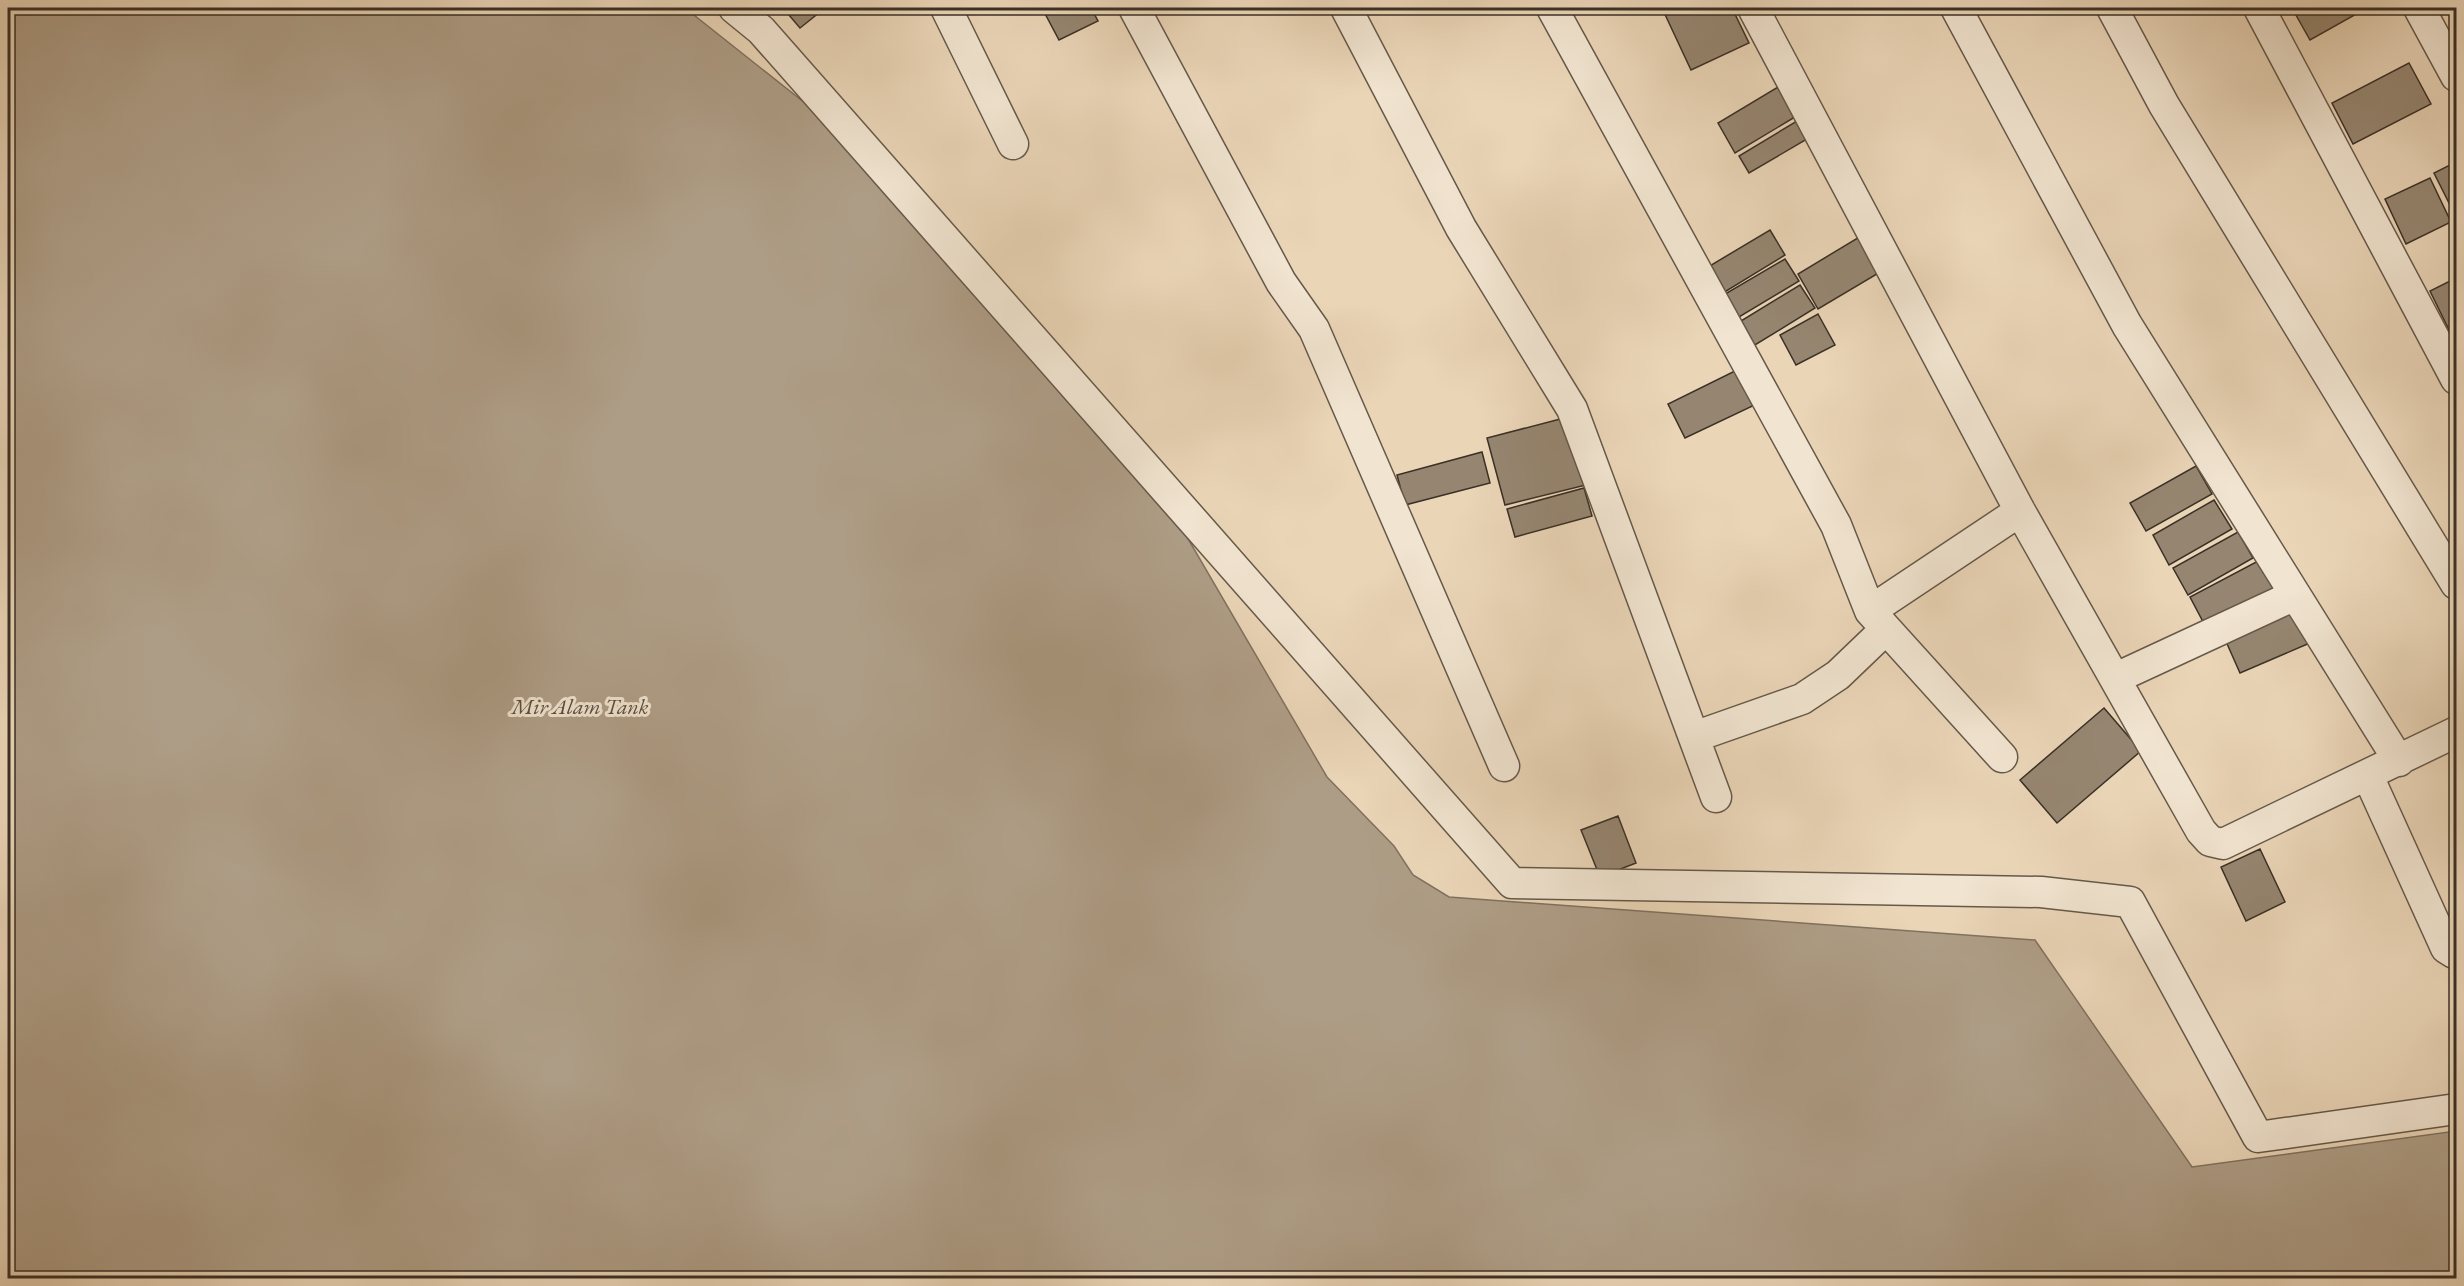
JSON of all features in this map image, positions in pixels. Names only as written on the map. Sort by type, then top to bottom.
[{"type":"street","points":[[734,8],[761,30],[1512,883],[2041,892],[2130,902],[2258,1137],[2457,1109]]},
{"type":"street","points":[[946,8],[1013,144]]},
{"type":"street","points":[[1134,8],[1281,282],[1314,329],[1504,766]]},
{"type":"street","points":[[1346,8],[1461,228],[1572,409],[1716,797]]},
{"type":"street","points":[[1552,8],[1836,525],[1878,620],[2002,757]]},
{"type":"street","points":[[1752,8],[2020,511],[2201,831],[2210,841],[2223,844],[2457,732]]},
{"type":"street","points":[[1956,8],[2127,325],[2399,761]]},
{"type":"street","points":[[2112,8],[2164,105],[2457,584]]},
{"type":"street","points":[[2259,8],[2457,379]]},
{"type":"street","points":[[2419,8],[2457,76]]},
{"type":"street","points":[[1694,737],[1802,699],[1838,675],[1878,620],[2020,511]]},
{"type":"street","points":[[2116,678],[2295,595]]},
{"type":"street","points":[[2368,776],[2446,948],[2454,953],[2457,952]]},
{"type":"water","name":"Mir Alam Tank","points":[[8,8],[685,8],[815,111],[1173,513],[1327,777],[1394,846],[1413,875],[1449,897],[2035,940],[2192,1167],[2456,1131],[2456,1278],[8,1278]]},
{"type":"building","points":[[783,8],[825,8],[800,28]]},
{"type":"building","points":[[1042,8],[1091,8],[1098,21],[1059,40]]},
{"type":"building","points":[[1662,8],[1732,8],[1749,43],[1691,70]]},
{"type":"building","points":[[2292,8],[2367,8],[2310,40]]},
{"type":"building","points":[[2409,63],[2431,104],[2353,144],[2332,103]]},
{"type":"building","points":[[1778,87],[1795,117],[1735,153],[1718,123]]},
{"type":"building","points":[[1797,121],[1807,139],[1749,173],[1739,156]]},
{"type":"building","points":[[2456,162],[2456,217],[2434,173]]},
{"type":"building","points":[[2430,178],[2451,222],[2406,244],[2385,199]]},
{"type":"building","points":[[1770,230],[1785,255],[1723,293],[1708,267]]},
{"type":"building","points":[[1861,236],[1882,271],[1818,309],[1798,274]]},
{"type":"building","points":[[1785,259],[1799,281],[1734,320],[1720,297]]},
{"type":"building","points":[[2456,278],[2456,331],[2451,334],[2430,291]]},
{"type":"building","points":[[1800,285],[1815,308],[1750,348],[1736,324]]},
{"type":"building","points":[[1818,314],[1835,345],[1796,365],[1780,335]]},
{"type":"building","points":[[1743,367],[1761,402],[1685,438],[1668,404]]},
{"type":"building","points":[[1568,417],[1586,485],[1505,505],[1487,438]]},
{"type":"building","points":[[1482,452],[1490,483],[1405,505],[1397,475]]},
{"type":"building","points":[[2196,466],[2212,494],[2146,531],[2130,503]]},
{"type":"building","points":[[1584,488],[1592,516],[1515,537],[1507,509]]},
{"type":"building","points":[[2214,500],[2232,529],[2169,565],[2153,535]]},
{"type":"building","points":[[2238,532],[2253,558],[2188,595],[2173,568]]},
{"type":"building","points":[[2260,560],[2279,596],[2209,633],[2190,597]]},
{"type":"building","points":[[2296,606],[2312,642],[2240,673],[2224,637]]},
{"type":"building","points":[[2104,708],[2141,751],[2057,823],[2020,780]]},
{"type":"building","points":[[1618,816],[1636,863],[1600,877],[1581,830]]},
{"type":"building","points":[[2260,849],[2285,902],[2246,921],[2221,867]]}]
